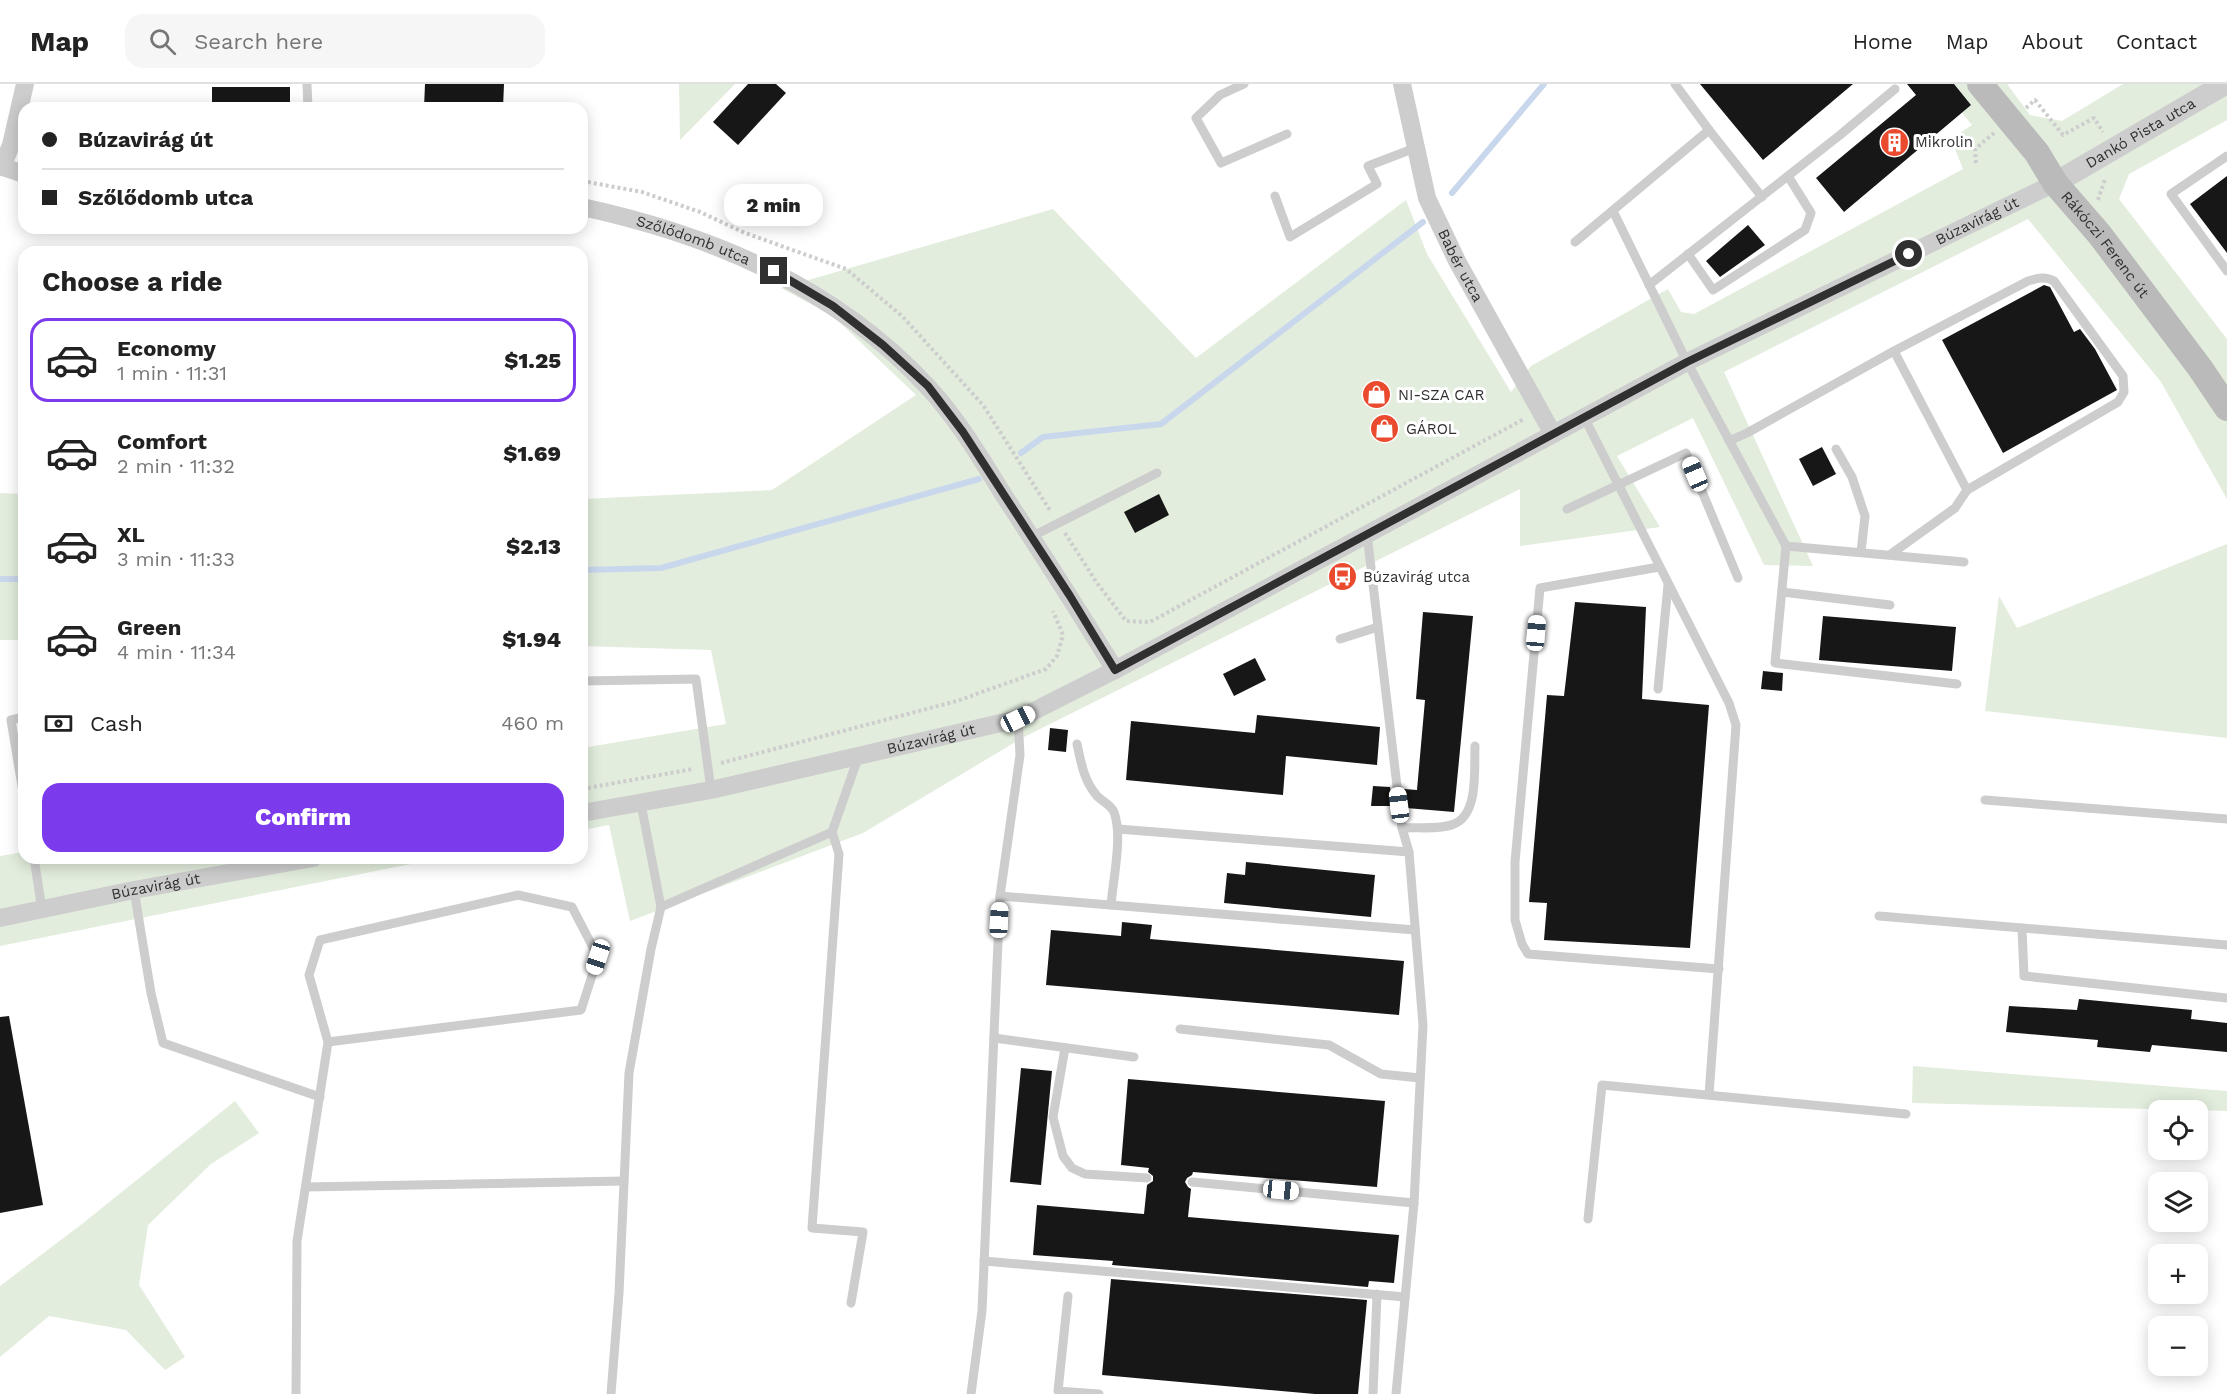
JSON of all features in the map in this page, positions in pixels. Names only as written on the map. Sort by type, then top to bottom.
[{"type":"main road","name":"Rákóczi Ferenc út","points":[[1980,84],[2037,153],[2055,183],[2127,271],[2227,408]]},
{"type":"street","points":[[22,102],[26,84]]},
{"type":"street","name":"Babér utca","points":[[1402,84],[1427,198],[1457,261],[1553,434]]},
{"type":"street","name":"Dankó Pista utca","points":[[2055,183],[2213,87]]},
{"type":"street","points":[[18,117],[11,145],[1,166],[18,172]]},
{"type":"street","name":"Búzavirág út","points":[[588,812],[711,790],[858,758],[1018,719],[1115,670],[1687,362],[2055,183]]},
{"type":"street","name":"Szőlődomb utca","points":[[588,208],[660,226],[774,271],[833,306],[883,345],[928,386],[963,432],[1115,670]]},
{"type":"street","name":"Búzavirág út","points":[[0,918],[134,890],[279,864]]},
{"type":"lane","points":[[307,84],[308,102]]},
{"type":"lane","points":[[1244,84],[1220,95],[1196,118],[1221,163],[1287,134]]},
{"type":"lane","points":[[1675,84],[1762,196]]},
{"type":"lane","points":[[1649,285],[1895,89]]},
{"type":"lane","points":[[1575,242],[1709,130]]},
{"type":"lane","points":[[1275,196],[1290,237],[1377,184],[1368,166],[1415,148]]},
{"type":"lane","points":[[2227,156],[2171,194],[2227,271]]},
{"type":"lane","points":[[1688,254],[1713,290],[1805,230],[1810,213],[1788,176]]},
{"type":"lane","points":[[1613,211],[1687,362],[1786,546],[1775,663],[1957,684]]},
{"type":"lane","points":[[1729,441],[1893,351],[2028,281],[2048,277],[2054,281],[2123,376],[2124,392],[2118,402],[1967,489],[1955,508],[1891,554]]},
{"type":"lane","points":[[1893,351],[1967,489]]},
{"type":"lane","points":[[1584,417],[1729,703],[1736,725],[1709,1095]]},
{"type":"lane","points":[[1836,449],[1852,477],[1865,516],[1861,552]]},
{"type":"lane","points":[[1567,509],[1686,453],[1738,578]]},
{"type":"lane","points":[[1031,537],[1157,472]]},
{"type":"lane","points":[[1367,533],[1402,828],[1409,852],[1423,1025],[1414,1203],[1396,1394]]},
{"type":"lane","points":[[1786,546],[1964,562]]},
{"type":"lane","points":[[1659,567],[1540,588],[1515,862],[1515,921],[1522,944],[1528,954],[1719,969]]},
{"type":"lane","points":[[1658,689],[1668,585]]},
{"type":"lane","points":[[1782,591],[1890,605]]},
{"type":"lane","points":[[1340,639],[1378,627]]},
{"type":"lane","points":[[588,681],[696,679],[711,790]]},
{"type":"lane","points":[[18,718],[11,720],[18,762]]},
{"type":"lane","points":[[971,1394],[982,1311],[1000,896],[1020,755],[1018,719]]},
{"type":"lane","points":[[1077,744],[1084,777],[1098,796],[1111,806],[1118,830],[1111,905]]},
{"type":"lane","points":[[1402,828],[1454,824],[1465,817],[1472,804],[1475,746]]},
{"type":"lane","points":[[851,1303],[863,1232],[812,1228],[839,854],[832,832],[858,758]]},
{"type":"lane","points":[[1985,800],[2227,819]]},
{"type":"lane","points":[[611,1394],[619,1293],[629,1073],[651,949],[662,907],[641,804]]},
{"type":"lane","points":[[1118,830],[1409,852]]},
{"type":"lane","points":[[662,907],[832,832]]},
{"type":"lane","points":[[35,864],[42,910]]},
{"type":"lane","points":[[134,890],[151,993],[163,1042],[320,1097]]},
{"type":"lane","points":[[296,1394],[297,1241],[328,1042],[309,975],[320,940],[518,895],[572,907],[598,957],[581,1010],[328,1042]]},
{"type":"lane","points":[[1000,896],[1415,930]]},
{"type":"lane","points":[[1879,916],[2227,945]]},
{"type":"lane","points":[[2022,928],[2024,976],[2227,998]]},
{"type":"lane","points":[[1180,1029],[1329,1045],[1382,1074],[1420,1078]]},
{"type":"lane","points":[[994,1038],[1134,1057]]},
{"type":"lane","points":[[1065,1048],[1053,1117],[1063,1156],[1072,1168],[1085,1174],[1148,1178]]},
{"type":"lane","points":[[1588,1219],[1602,1085],[1906,1114]]},
{"type":"lane","points":[[306,1188],[624,1181]]},
{"type":"lane","points":[[1192,1182],[1414,1203]]},
{"type":"lane","points":[[984,1261],[1405,1297]]},
{"type":"lane","points":[[1373,1394],[1377,1294]]},
{"type":"lane","points":[[1068,1296],[1058,1391],[1099,1394]]},
{"type":"path","points":[[588,182],[642,192],[700,212],[745,233],[846,269],[902,316],[983,405],[1097,583],[1126,621],[1150,622],[1540,410]]},
{"type":"path","points":[[588,788],[709,766],[957,701],[1047,669],[1057,656],[1063,635],[1052,608]]},
{"type":"green space","points":[[679,84],[735,84],[680,140]]},
{"type":"green space","points":[[1939,84],[2007,84],[2030,115],[2062,121],[2123,84],[2227,84],[2227,120],[2129,174],[2119,199],[2227,339],[2227,499],[2161,382],[2028,219],[1724,372],[1813,566],[1764,565],[1693,418],[1617,456],[1660,527],[1520,546],[1520,489],[1024,737],[863,833],[630,921],[609,825],[588,829],[588,747],[726,724],[711,650],[588,646],[588,499],[772,490],[916,395],[833,316],[781,288],[1053,209],[1196,358],[1406,200],[1427,254],[1511,392],[1531,366],[1668,289],[1681,312],[1694,314],[1963,169],[1951,139],[1972,125]]},
{"type":"green space","points":[[0,493],[18,494],[18,640],[0,640]]},
{"type":"green space","points":[[2227,544],[2227,738],[1985,711],[1999,596],[2017,628]]},
{"type":"green space","points":[[18,853],[18,864],[411,864],[0,946],[0,856]]},
{"type":"green space","points":[[1913,1066],[2227,1091],[2227,1111],[2208,1111],[2208,1100],[2148,1100],[2148,1109],[1912,1103]]},
{"type":"green space","points":[[235,1101],[259,1133],[211,1164],[148,1225],[139,1285],[185,1357],[165,1370],[126,1330],[49,1316],[0,1357],[0,1286],[82,1224]]},
{"type":"building","points":[[425,84],[504,84],[503,102],[424,102]]},
{"type":"building","points":[[748,84],[776,84],[786,93],[738,145],[713,122]]},
{"type":"building","points":[[1700,84],[1853,84],[1763,160]]},
{"type":"building","name":"Mikrolin","points":[[1907,84],[1954,84],[1971,105],[1844,212],[1816,178],[1916,95]]},
{"type":"building","points":[[212,87],[290,87],[290,102],[212,102]]},
{"type":"building","points":[[2227,176],[2227,253],[2190,204]]},
{"type":"building","points":[[1748,225],[1765,245],[1720,277],[1706,261]]},
{"type":"building","points":[[2044,285],[2050,287],[2074,332],[2080,329],[2095,349],[2117,390],[2003,453],[1942,340]]},
{"type":"building","points":[[1822,447],[1836,474],[1813,486],[1799,459]]},
{"type":"building","points":[[1159,494],[1169,515],[1135,533],[1124,512]]},
{"type":"building","points":[[1575,602],[1646,607],[1642,699],[1709,705],[1690,948],[1544,940],[1547,903],[1529,902],[1547,695],[1564,696]]},
{"type":"building","points":[[1423,612],[1473,616],[1454,812],[1406,808],[1404,789],[1417,790],[1425,700],[1416,699]]},
{"type":"building","points":[[1823,616],[1956,627],[1952,671],[1819,660]]},
{"type":"building","points":[[1255,658],[1266,680],[1234,696],[1223,674]]},
{"type":"building","points":[[1763,671],[1783,673],[1782,691],[1761,689]]},
{"type":"building","points":[[1257,715],[1380,727],[1377,765],[1286,756],[1283,795],[1126,780],[1131,721],[1255,733]]},
{"type":"building","points":[[1050,728],[1068,730],[1066,752],[1048,750]]},
{"type":"building","points":[[1373,786],[1390,787],[1393,806],[1371,806]]},
{"type":"building","points":[[1246,862],[1375,875],[1371,917],[1224,903],[1227,873],[1245,875]]},
{"type":"building","points":[[1122,922],[1152,925],[1150,939],[1404,961],[1399,1015],[1046,985],[1051,930],[1121,936]]},
{"type":"building","points":[[2079,999],[2192,1010],[2191,1019],[2227,1023],[2227,1052],[2152,1045],[2150,1052],[2097,1047],[2098,1040],[2006,1032],[2009,1006],[2077,1010]]},
{"type":"building","points":[[9,1016],[43,1205],[0,1213],[0,1017]]},
{"type":"building","points":[[1021,1068],[1052,1071],[1041,1185],[1010,1182]]},
{"type":"building","points":[[1128,1079],[1385,1101],[1377,1187],[1193,1172],[1185,1182],[1191,1189],[1188,1217],[1399,1235],[1394,1283],[1369,1281],[1368,1287],[1112,1265],[1113,1261],[1033,1255],[1037,1205],[1144,1214],[1147,1185],[1153,1181],[1153,1176],[1148,1172],[1149,1168],[1121,1165]]},
{"type":"building","points":[[1111,1279],[1367,1300],[1358,1394],[1315,1394],[1102,1375]]},
{"type":"waterway","points":[[1452,193],[1544,84]]},
{"type":"waterway","points":[[1021,453],[1043,437],[1161,424],[1423,222]]},
{"type":"waterway","points":[[588,570],[661,568],[979,479]]},
{"type":"waterway","points":[[0,579],[18,579]]},
{"type":"place","name":"Mikrolin","points":[[1894,142]]},
{"type":"place","name":"NI-SZA CAR","points":[[1377,395]]},
{"type":"place","name":"GÁROL","points":[[1385,429]]},
{"type":"place","name":"Búzavirág utca","points":[[1342,577]]},
{"type":"route","points":[[774,271],[833,306],[883,345],[928,386],[963,432],[1070,596],[1115,670],[1687,362],[1909,254]]}]
